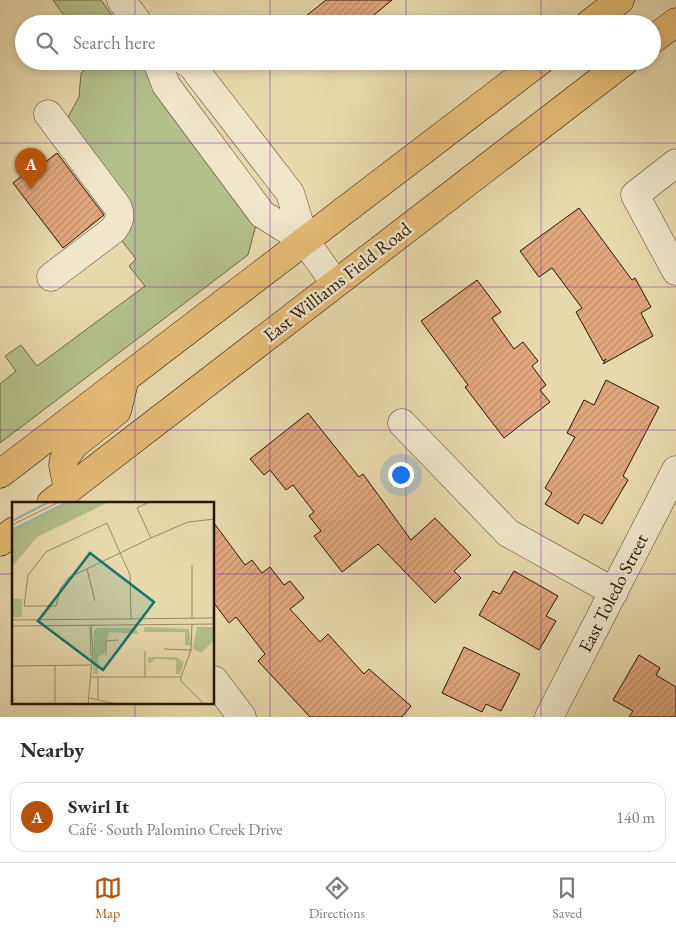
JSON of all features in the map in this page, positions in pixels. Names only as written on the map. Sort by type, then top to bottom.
[{"type":"main road","points":[[601,15],[620,0]]},
{"type":"main road","points":[[661,33],[676,22]]},
{"type":"main road","points":[[0,474],[528,70]]},
{"type":"main road","name":"East Williams Field Road","points":[[66,499],[335,283],[612,70]]},
{"type":"main road","points":[[66,499],[64,459],[74,445],[117,411],[125,378]]},
{"type":"main road","points":[[0,542],[12,533]]},
{"type":"street","points":[[121,0],[132,15]]},
{"type":"street","points":[[160,70],[166,85],[262,214],[305,242]]},
{"type":"street","points":[[195,70],[290,193],[305,242],[335,283]]},
{"type":"street","points":[[48,114],[117,206],[120,214],[120,221],[113,230],[51,277]]},
{"type":"street","points":[[676,163],[635,195],[676,271]]},
{"type":"street","points":[[402,423],[508,533],[614,592]]},
{"type":"street","name":"East Toledo Street","points":[[549,717],[676,470]]},
{"type":"street","points":[[215,681],[242,717]]},
{"type":"green space","points":[[53,0],[101,0],[112,15],[64,15]]},
{"type":"green space","points":[[85,70],[150,70],[257,221],[248,255],[0,443],[0,384],[16,371],[5,356],[21,345],[37,366],[145,286],[129,266],[136,259],[119,237],[67,128],[68,117],[79,97],[81,73]]},
{"type":"building","points":[[326,0],[392,0],[374,15],[307,15]]},
{"type":"building","points":[[57,153],[104,215],[63,248],[13,183],[37,164],[39,167]]},
{"type":"building","points":[[579,208],[632,280],[635,278],[651,307],[641,313],[653,336],[603,364],[606,359],[603,361],[576,312],[582,308],[552,268],[539,277],[520,251]]},
{"type":"building","points":[[477,280],[501,312],[492,318],[514,349],[523,342],[538,361],[532,366],[546,385],[540,390],[550,402],[504,438],[465,387],[468,385],[421,321]]},
{"type":"building","points":[[606,380],[659,407],[623,476],[628,480],[602,524],[584,514],[578,524],[545,504],[552,493],[545,488],[575,437],[567,433],[584,400],[594,405]]},
{"type":"building","points":[[308,413],[359,477],[363,474],[411,540],[435,518],[471,555],[454,571],[461,578],[435,603],[378,544],[342,572],[314,536],[321,531],[309,516],[314,512],[293,485],[286,490],[270,470],[264,475],[250,459]]},
{"type":"building","points":[[215,524],[245,565],[252,560],[262,573],[270,567],[284,585],[290,581],[304,598],[290,609],[320,642],[328,634],[364,674],[369,669],[411,706],[402,717],[310,717],[258,661],[265,654],[236,617],[229,623],[215,604]]},
{"type":"building","points":[[514,571],[558,596],[546,616],[556,621],[539,650],[479,615],[493,591],[500,594]]},
{"type":"building","points":[[464,647],[520,674],[501,711],[486,704],[482,712],[442,693]]},
{"type":"building","points":[[639,655],[660,668],[656,675],[676,687],[676,717],[629,717],[633,711],[613,700]]},
{"type":"place","name":"Swirl It","points":[[31,189]]}]
